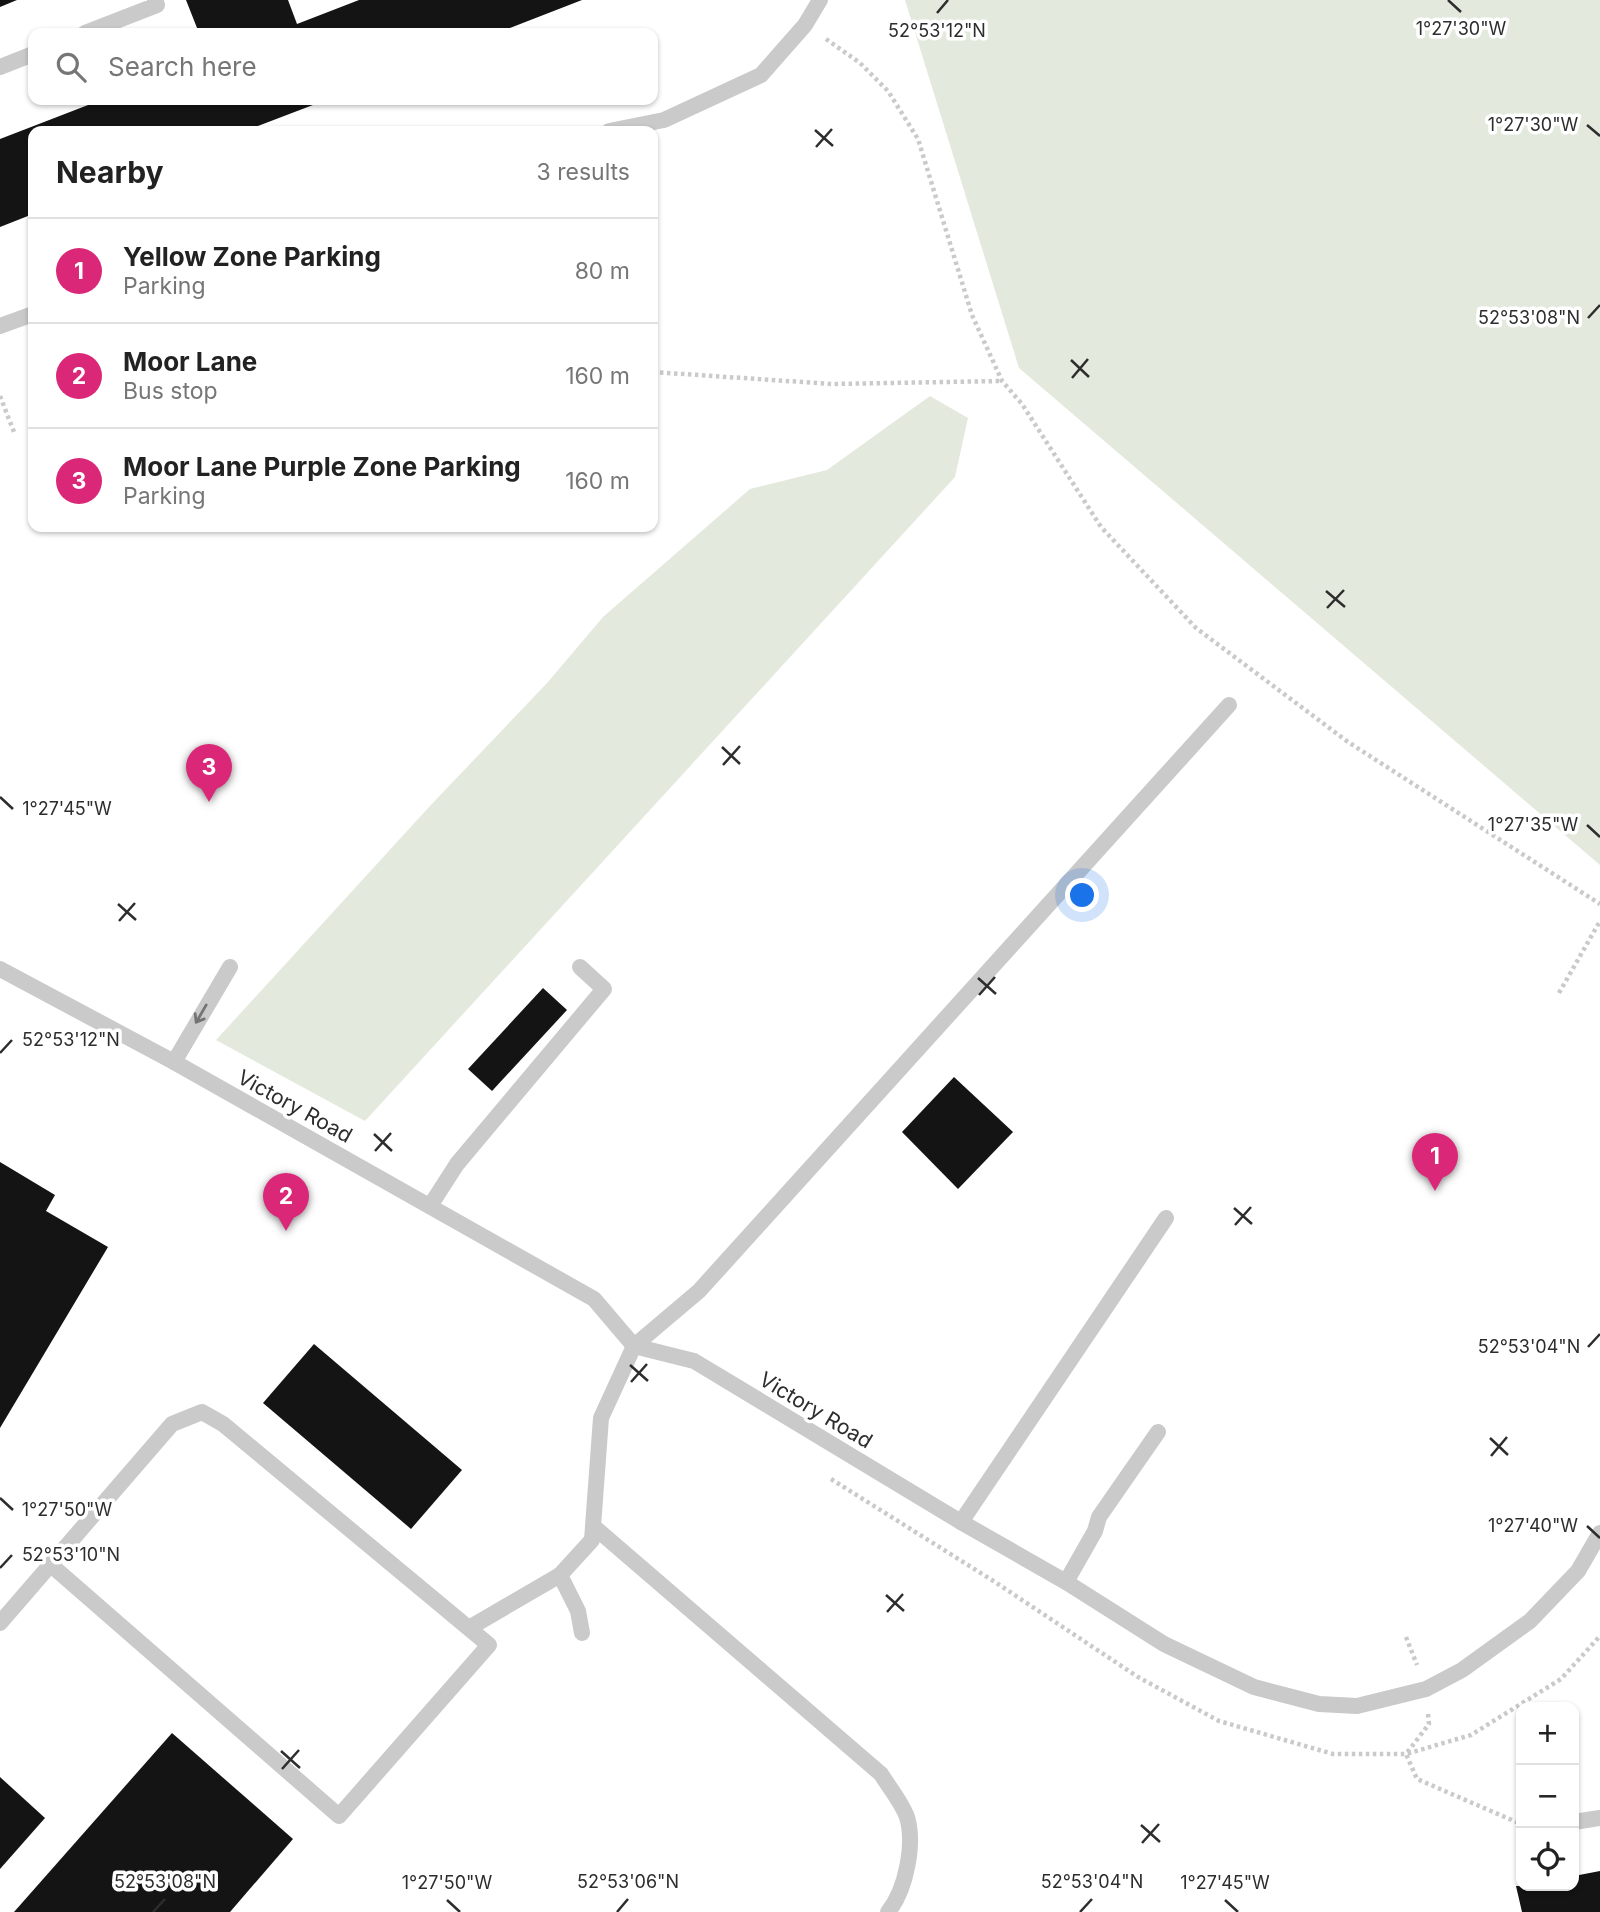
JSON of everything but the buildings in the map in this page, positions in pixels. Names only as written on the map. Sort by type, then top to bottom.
[{"type":"lane","points":[[98,28],[157,5],[155,0]]},
{"type":"lane","points":[[634,126],[664,120],[761,75],[805,25],[820,0]]},
{"type":"lane","points":[[0,67],[28,56]]},
{"type":"lane","points":[[0,326],[28,316]]},
{"type":"lane","points":[[469,1628],[560,1575],[592,1540],[601,1418],[634,1346],[699,1291],[1229,705]]},
{"type":"lane","points":[[174,1062],[230,967]]},
{"type":"lane","points":[[430,1206],[457,1164],[604,989],[580,967]]},
{"type":"lane","name":"Victory Road","points":[[0,969],[174,1062],[594,1299],[634,1346],[694,1361],[1066,1582],[1164,1644],[1254,1688],[1319,1704],[1357,1706],[1426,1689],[1462,1670],[1530,1621],[1578,1572],[1600,1533]]},
{"type":"lane","points":[[961,1522],[1166,1218]]},
{"type":"lane","points":[[1,1620],[172,1424],[202,1412],[223,1424],[489,1645],[339,1816],[51,1565]]},
{"type":"lane","points":[[1066,1582],[1095,1531],[1099,1517],[1158,1432]]},
{"type":"lane","points":[[593,1526],[881,1774],[907,1817],[910,1858],[896,1902],[888,1912]]},
{"type":"lane","points":[[560,1575],[578,1611],[582,1633]]},
{"type":"lane","points":[[1579,1821],[1600,1818]]},
{"type":"path","points":[[805,25],[860,63],[888,91],[918,139],[972,314],[1002,381],[1022,404],[1101,527],[1196,628],[1348,742],[1600,904]]},
{"type":"path","points":[[658,372],[832,384],[1002,381]]},
{"type":"path","points":[[0,396],[14,432]]},
{"type":"path","points":[[1559,993],[1600,920]]},
{"type":"path","points":[[824,1473],[1138,1677],[1219,1721],[1333,1754],[1406,1754],[1471,1735],[1561,1679],[1600,1636]]},
{"type":"path","points":[[1406,1637],[1426,1689],[1429,1724],[1406,1754]]},
{"type":"path","points":[[1406,1754],[1417,1779],[1516,1822]]},
{"type":"shaded area","points":[[905,0],[1600,0],[1600,865],[1019,368]]},
{"type":"shaded area","points":[[930,396],[968,418],[955,477],[365,1121],[216,1040],[429,807],[548,682],[603,617],[750,489],[827,470]]},
{"type":"place","name":"Moor Lane Purple Zone Parking","points":[[209,802]]},
{"type":"place","name":"Yellow Zone Parking","points":[[1435,1191]]},
{"type":"place","name":"Moor Lane","points":[[286,1231]]}]
